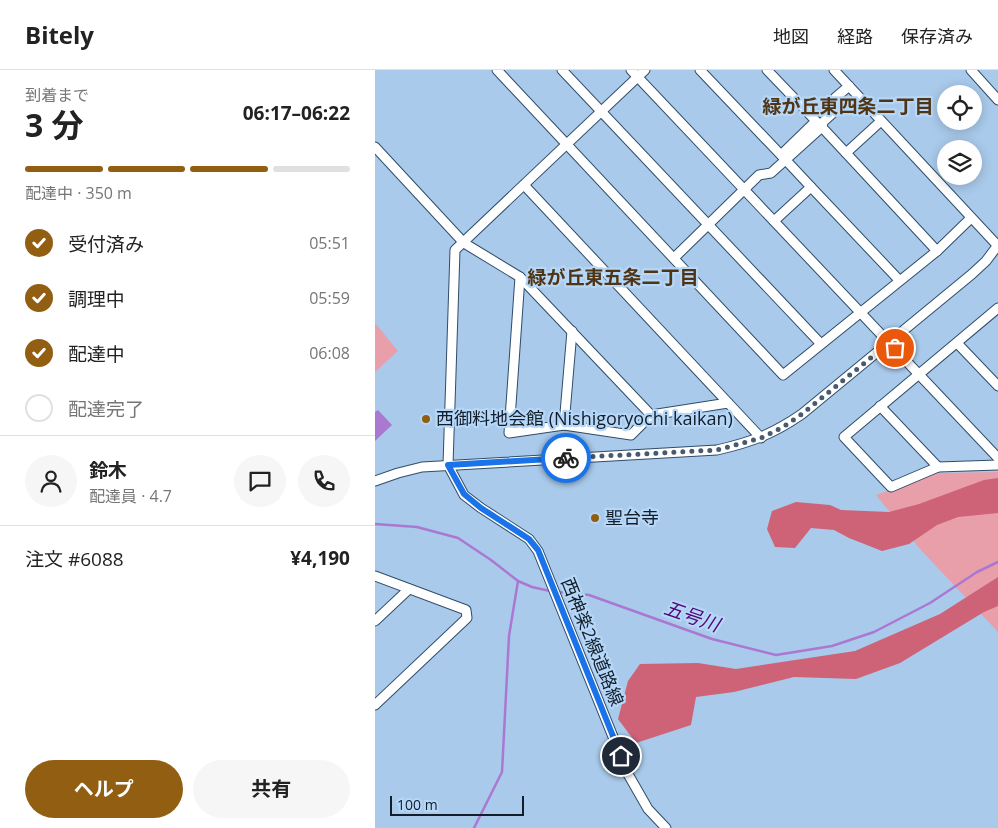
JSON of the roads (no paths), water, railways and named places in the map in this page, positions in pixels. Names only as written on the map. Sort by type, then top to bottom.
[{"type":"street","points":[[497,70],[783,375],[937,250],[971,218]]},
{"type":"street","points":[[563,70],[821,344]]},
{"type":"street","points":[[448,465],[455,250],[602,111],[634,74],[645,70]]},
{"type":"street","points":[[700,70],[899,280]]},
{"type":"street","points":[[767,70],[937,250]]},
{"type":"street","points":[[375,481],[398,472],[422,467],[717,450],[761,438],[783,427],[802,414],[972,274],[998,245],[834,70]]},
{"type":"street","points":[[971,70],[998,100]]},
{"type":"street","points":[[634,74],[998,458]]},
{"type":"street","points":[[674,258],[745,191],[759,175],[771,173],[783,157],[834,112],[835,98],[849,86]]},
{"type":"street","points":[[846,153],[881,121]]},
{"type":"street","points":[[375,148],[464,243],[520,278],[651,415]]},
{"type":"street","points":[[524,185],[761,438]]},
{"type":"street","points":[[774,221],[811,187]]},
{"type":"street","points":[[520,278],[509,433],[564,425],[631,435],[651,415],[728,403]]},
{"type":"street","points":[[997,312],[918,374],[844,437],[891,487],[938,467],[998,465]]},
{"type":"street","points":[[564,425],[572,331]]},
{"type":"street","points":[[957,343],[998,386]]},
{"type":"street","points":[[880,406],[938,467]]},
{"type":"street","name":"西神楽2線道路線","points":[[448,465],[464,494],[481,508],[529,539],[538,550],[628,774],[648,809],[666,828]]},
{"type":"street","points":[[375,576],[466,610],[467,618],[375,706]]},
{"type":"street","points":[[375,621],[409,589]]},
{"type":"waterway","name":"五号川","points":[[375,524],[417,527],[458,538],[518,581],[532,587],[589,595],[712,639],[776,655],[832,646],[874,632],[930,603],[977,572],[998,562]]},
{"type":"waterway","points":[[474,828],[502,772],[509,636],[518,581]]},
{"type":"place","name":"西御料地会館 (Nishigoryochi kaikan)","points":[[426,419]]},
{"type":"place","name":"聖台寺","points":[[595,518]]},
{"type":"district","name":"緑が丘東四条二丁目","points":[[848,106]]},
{"type":"district","name":"緑が丘東五条二丁目","points":[[613,277]]}]
